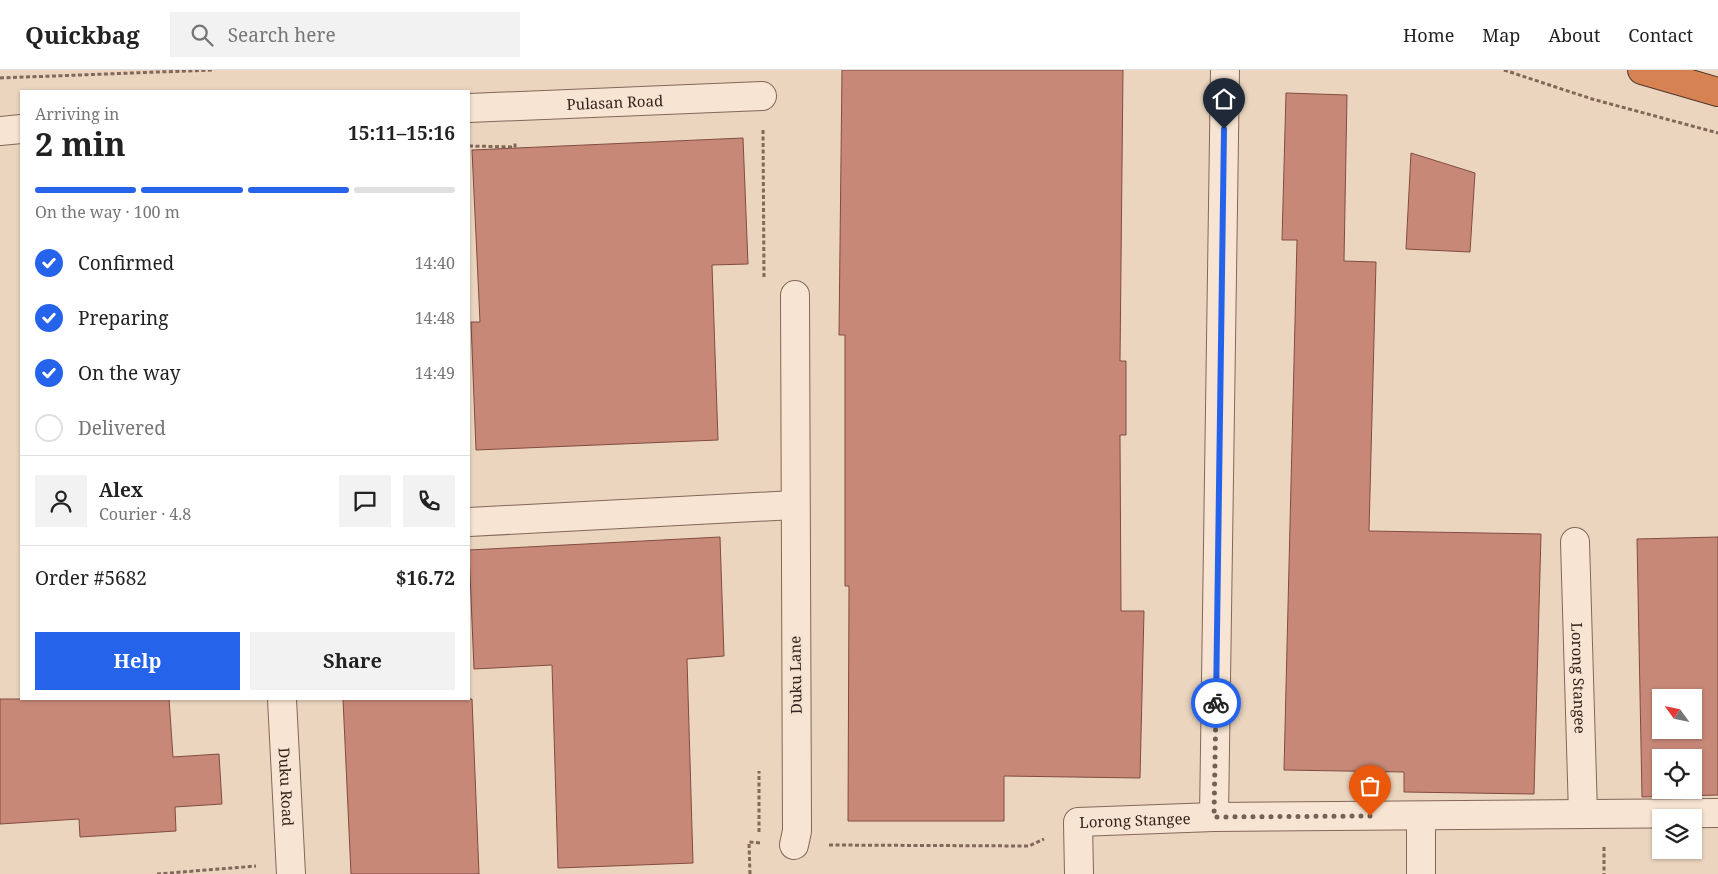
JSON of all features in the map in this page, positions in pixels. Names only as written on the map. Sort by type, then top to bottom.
[{"type":"highway","points":[[1642,70],[1718,92]]},
{"type":"street","name":"Lorong Stangee","points":[[1214,817],[1225,70]]},
{"type":"street","name":"Pulasan Road","points":[[470,108],[762,96]]},
{"type":"street","points":[[0,130],[20,129]]},
{"type":"street","name":"Duku Lane","points":[[794,295],[797,831],[794,845]]},
{"type":"street","points":[[470,522],[794,505]]},
{"type":"street","name":"Lorong Stangee","points":[[1575,542],[1583,814]]},
{"type":"street","name":"Duku Road","points":[[282,700],[291,868]]},
{"type":"street","name":"Lorong Stangee","points":[[1079,874],[1078,822],[1214,817],[1718,814]]},
{"type":"street","points":[[1421,816],[1421,874]]},
{"type":"path","points":[[0,78],[212,70]]},
{"type":"path","points":[[1504,70],[1592,99],[1718,133]]},
{"type":"path","points":[[762,96],[764,293],[794,295]]},
{"type":"path","points":[[750,874],[749,842],[794,845],[1029,846],[1078,822]]},
{"type":"path","points":[[157,874],[291,868]]},
{"type":"building","points":[[842,70],[1123,70],[1120,361],[1126,361],[1126,435],[1120,435],[1121,611],[1144,611],[1140,778],[1004,776],[1004,821],[848,821],[849,586],[845,586],[845,335],[839,335]]},
{"type":"building","points":[[1286,93],[1347,95],[1344,261],[1376,262],[1369,531],[1541,534],[1534,794],[1404,792],[1404,772],[1284,770],[1297,240],[1282,240]]},
{"type":"building","points":[[743,138],[748,264],[712,265],[718,440],[476,450],[471,322],[480,322],[472,150]]},
{"type":"building","points":[[1411,153],[1475,173],[1470,252],[1406,249]]},
{"type":"building","points":[[720,537],[724,656],[687,659],[693,863],[558,868],[552,665],[474,669],[470,550]]},
{"type":"building","points":[[1718,537],[1718,795],[1702,795],[1702,749],[1652,749],[1652,797],[1642,797],[1637,539]]},
{"type":"building","points":[[0,699],[169,700],[173,757],[219,754],[222,804],[175,807],[176,831],[80,837],[79,819],[0,824]]},
{"type":"building","points":[[472,699],[479,874],[351,874],[343,700]]},
{"type":"way so far","points":[[1216,703],[1214,817],[1370,816]]},
{"type":"route","points":[[1216,703],[1224,129]]}]
